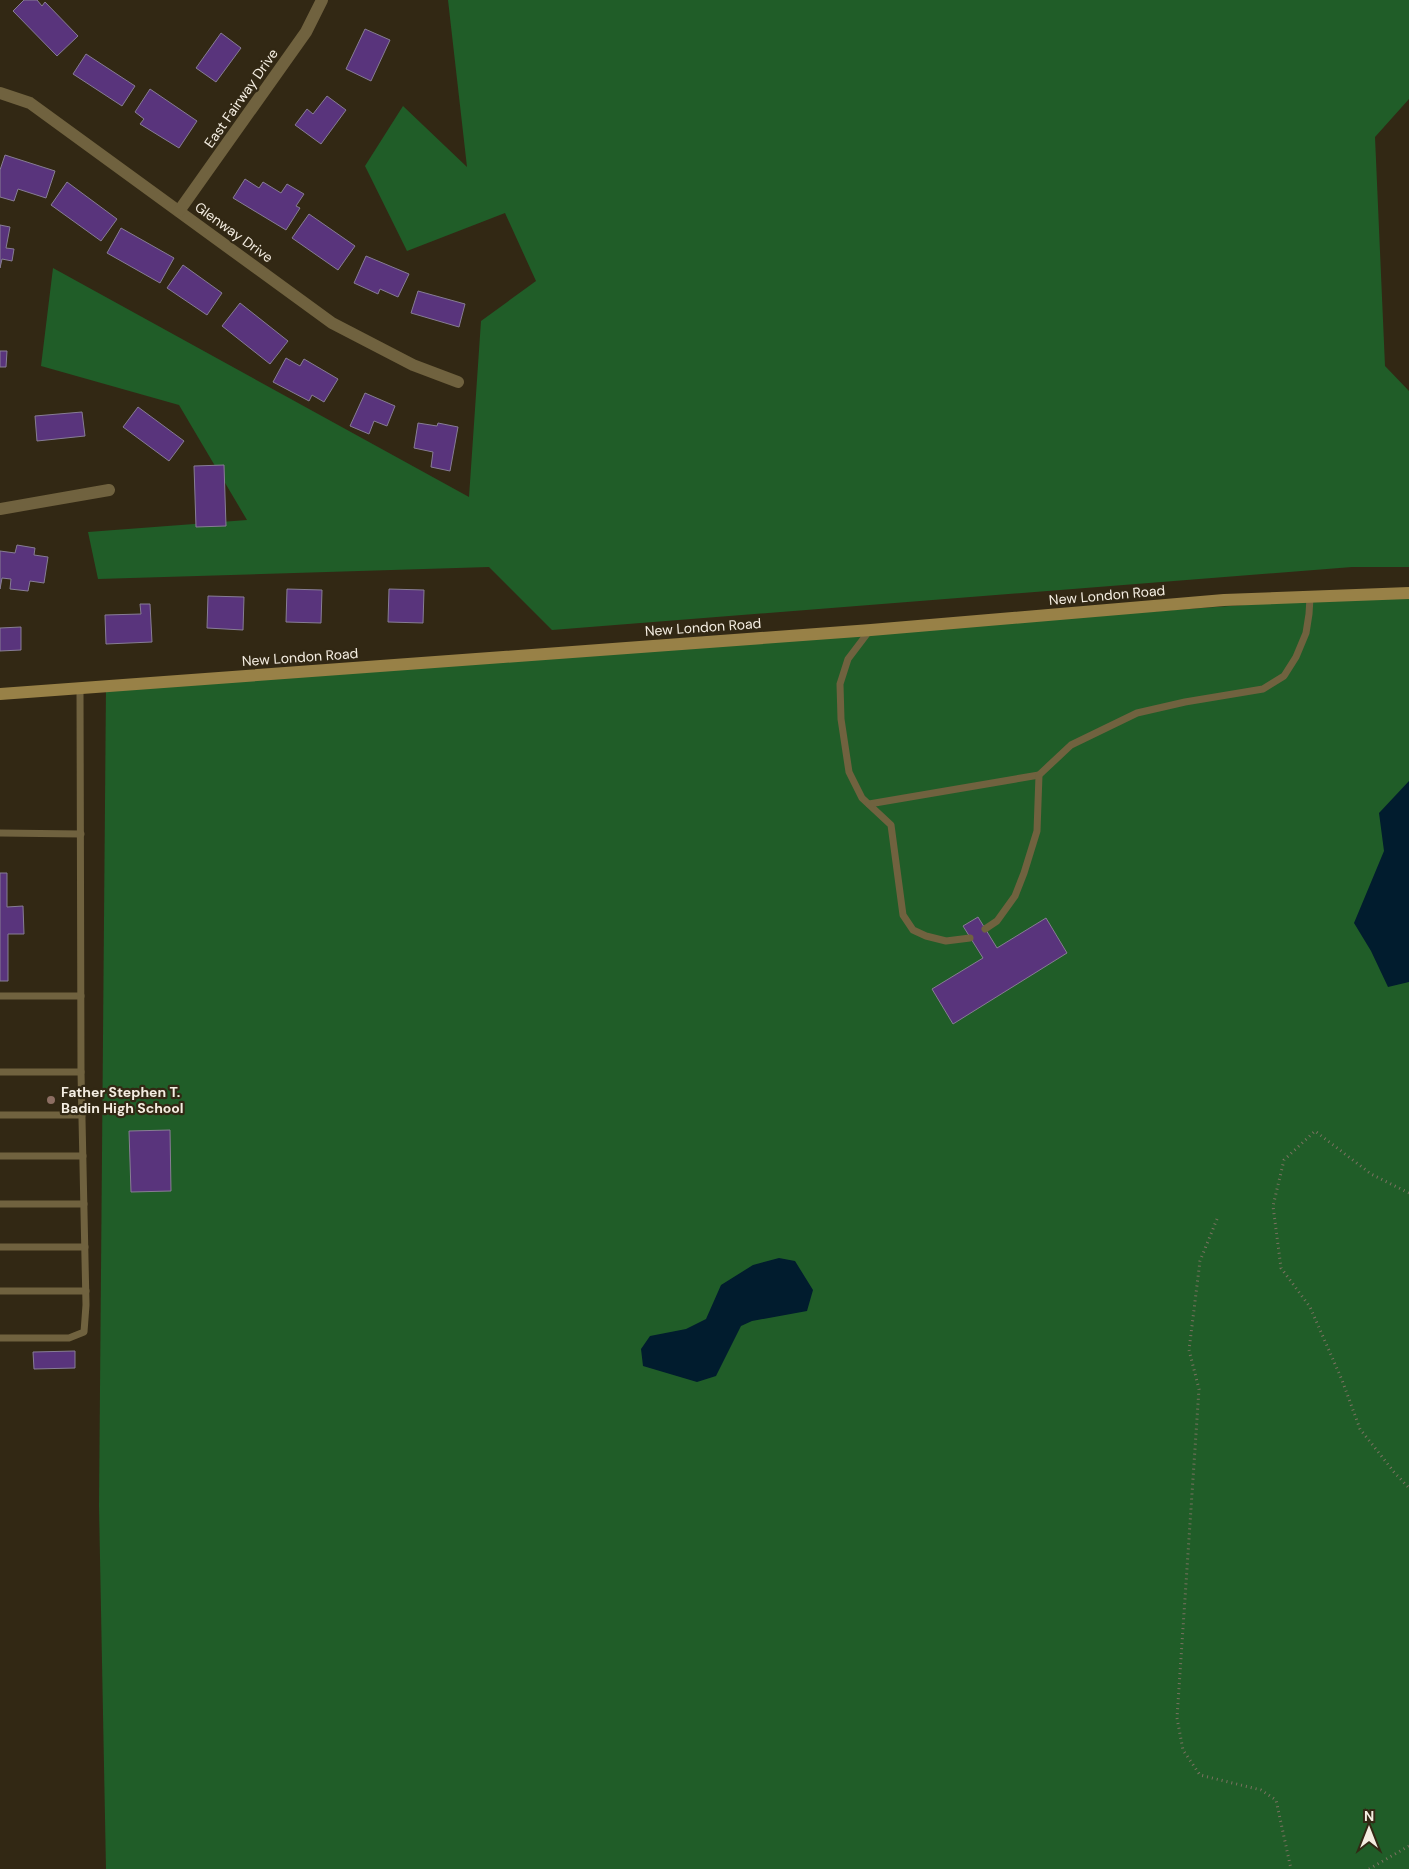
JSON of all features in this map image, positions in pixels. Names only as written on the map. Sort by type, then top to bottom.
[{"type":"street","name":"East Fairway Drive","points":[[179,211],[306,32],[322,0]]},
{"type":"street","name":"Glenway Drive","points":[[0,93],[30,103],[332,323],[413,365],[458,382]]},
{"type":"street","points":[[0,509],[109,490]]},
{"type":"street","name":"New London Road","points":[[0,694],[871,630],[1224,600],[1409,593]]},
{"type":"lane","points":[[869,804],[1039,776],[1071,745],[1138,713],[1185,702],[1262,689],[1284,676],[1296,657],[1306,634],[1310,598]]},
{"type":"lane","points":[[871,630],[848,659],[840,684],[841,718],[849,772],[862,798],[891,826],[903,915],[913,930],[926,936],[946,941],[970,938]]},
{"type":"lane","points":[[0,1338],[69,1338],[84,1332],[86,1291],[81,1072],[80,688]]},
{"type":"lane","points":[[985,929],[997,921],[1015,896],[1024,873],[1037,831],[1039,776]]},
{"type":"lane","points":[[0,833],[80,834]]},
{"type":"lane","points":[[0,996],[81,996]]},
{"type":"lane","points":[[0,1072],[81,1072]]},
{"type":"lane","points":[[0,1115],[82,1115]]},
{"type":"lane","points":[[0,1156],[83,1156]]},
{"type":"lane","points":[[0,1204],[84,1204]]},
{"type":"lane","points":[[0,1247],[85,1247]]},
{"type":"lane","points":[[0,1292],[86,1291]]},
{"type":"path","points":[[1409,1193],[1371,1174],[1315,1131],[1284,1160],[1272,1206],[1281,1268],[1310,1307],[1342,1380],[1360,1429],[1409,1488]]},
{"type":"path","points":[[1216,1219],[1200,1261],[1189,1350],[1199,1389],[1177,1718],[1183,1750],[1200,1774],[1261,1790],[1276,1800],[1292,1869]]},
{"type":"path","points":[[1369,1869],[1409,1846]]},
{"type":"green space","points":[[448,0],[1409,0],[1409,99],[1375,137],[1385,366],[1409,391],[1409,567],[1352,567],[552,630],[489,567],[98,579],[88,532],[247,520],[179,405],[41,366],[53,268],[469,497],[481,321],[536,281],[505,213],[407,251],[365,166],[403,106],[467,167]]},
{"type":"green space","points":[[1409,593],[1409,1869],[106,1869],[99,1506],[106,687]]},
{"type":"water","points":[[1409,781],[1409,982],[1388,987],[1371,951],[1354,923],[1384,851],[1379,813]]},
{"type":"water","points":[[779,1258],[795,1261],[813,1290],[807,1311],[752,1321],[741,1326],[716,1376],[697,1382],[643,1366],[641,1349],[650,1336],[686,1329],[706,1319],[721,1285],[753,1265]]},
{"type":"building","points":[[24,0],[37,0],[42,6],[45,2],[78,36],[57,56],[13,11]]},
{"type":"building","points":[[365,29],[390,40],[371,81],[346,69]]},
{"type":"building","points":[[221,33],[241,48],[216,82],[196,68]]},
{"type":"building","points":[[86,54],[135,86],[122,106],[73,74]]},
{"type":"building","points":[[150,89],[197,121],[179,148],[140,124],[144,119],[135,112]]},
{"type":"building","points":[[327,96],[346,110],[321,144],[295,125],[307,109],[313,114]]},
{"type":"building","points":[[5,155],[55,171],[46,198],[18,189],[14,201],[0,197],[0,170]]},
{"type":"building","points":[[245,179],[259,188],[263,182],[281,193],[287,184],[304,194],[296,206],[300,208],[286,230],[233,198]]},
{"type":"building","points":[[67,182],[117,219],[101,241],[51,205]]},
{"type":"building","points":[[309,214],[355,246],[338,270],[292,238]]},
{"type":"building","points":[[0,225],[10,227],[6,248],[14,249],[12,261],[2,259],[0,268]]},
{"type":"building","points":[[121,228],[174,258],[160,283],[107,253]]},
{"type":"building","points":[[366,256],[409,274],[398,297],[380,289],[378,294],[354,283]]},
{"type":"building","points":[[183,265],[222,293],[207,315],[167,288]]},
{"type":"building","points":[[418,291],[465,304],[459,327],[411,313]]},
{"type":"building","points":[[240,303],[288,341],[270,364],[222,326]]},
{"type":"building","points":[[0,351],[7,351],[6,367],[0,367]]},
{"type":"building","points":[[286,358],[300,366],[304,359],[338,379],[324,402],[312,395],[309,401],[273,382]]},
{"type":"building","points":[[365,393],[395,406],[387,426],[374,421],[369,434],[350,426]]},
{"type":"building","points":[[138,407],[184,441],[169,461],[123,427]]},
{"type":"building","points":[[82,412],[85,436],[37,441],[35,416]]},
{"type":"building","points":[[418,423],[437,426],[438,423],[458,427],[450,471],[431,467],[433,452],[414,448]]},
{"type":"building","points":[[224,465],[226,526],[196,527],[194,466]]},
{"type":"building","points":[[17,545],[35,548],[34,555],[48,557],[44,583],[30,581],[28,591],[10,589],[11,579],[2,578],[0,589],[0,551],[15,553]]},
{"type":"building","points":[[287,589],[322,590],[321,623],[286,622]]},
{"type":"building","points":[[389,589],[424,590],[423,623],[388,622]]},
{"type":"building","points":[[208,596],[244,597],[243,630],[207,628]]},
{"type":"building","points":[[140,604],[150,604],[152,642],[106,644],[105,615],[141,614]]},
{"type":"building","points":[[21,627],[21,650],[0,651],[0,628]]},
{"type":"building","points":[[0,873],[7,873],[7,907],[23,906],[24,934],[8,934],[8,981],[0,981]]},
{"type":"building","points":[[978,917],[997,948],[1046,918],[1067,953],[953,1024],[932,989],[983,958],[963,926]]},
{"type":"building","points":[[170,1130],[171,1191],[131,1192],[129,1131]]},
{"type":"building","points":[[75,1351],[75,1368],[34,1369],[33,1352]]},
{"type":"place","name":"Father Stephen T. Badin High School","points":[[51,1100]]}]
